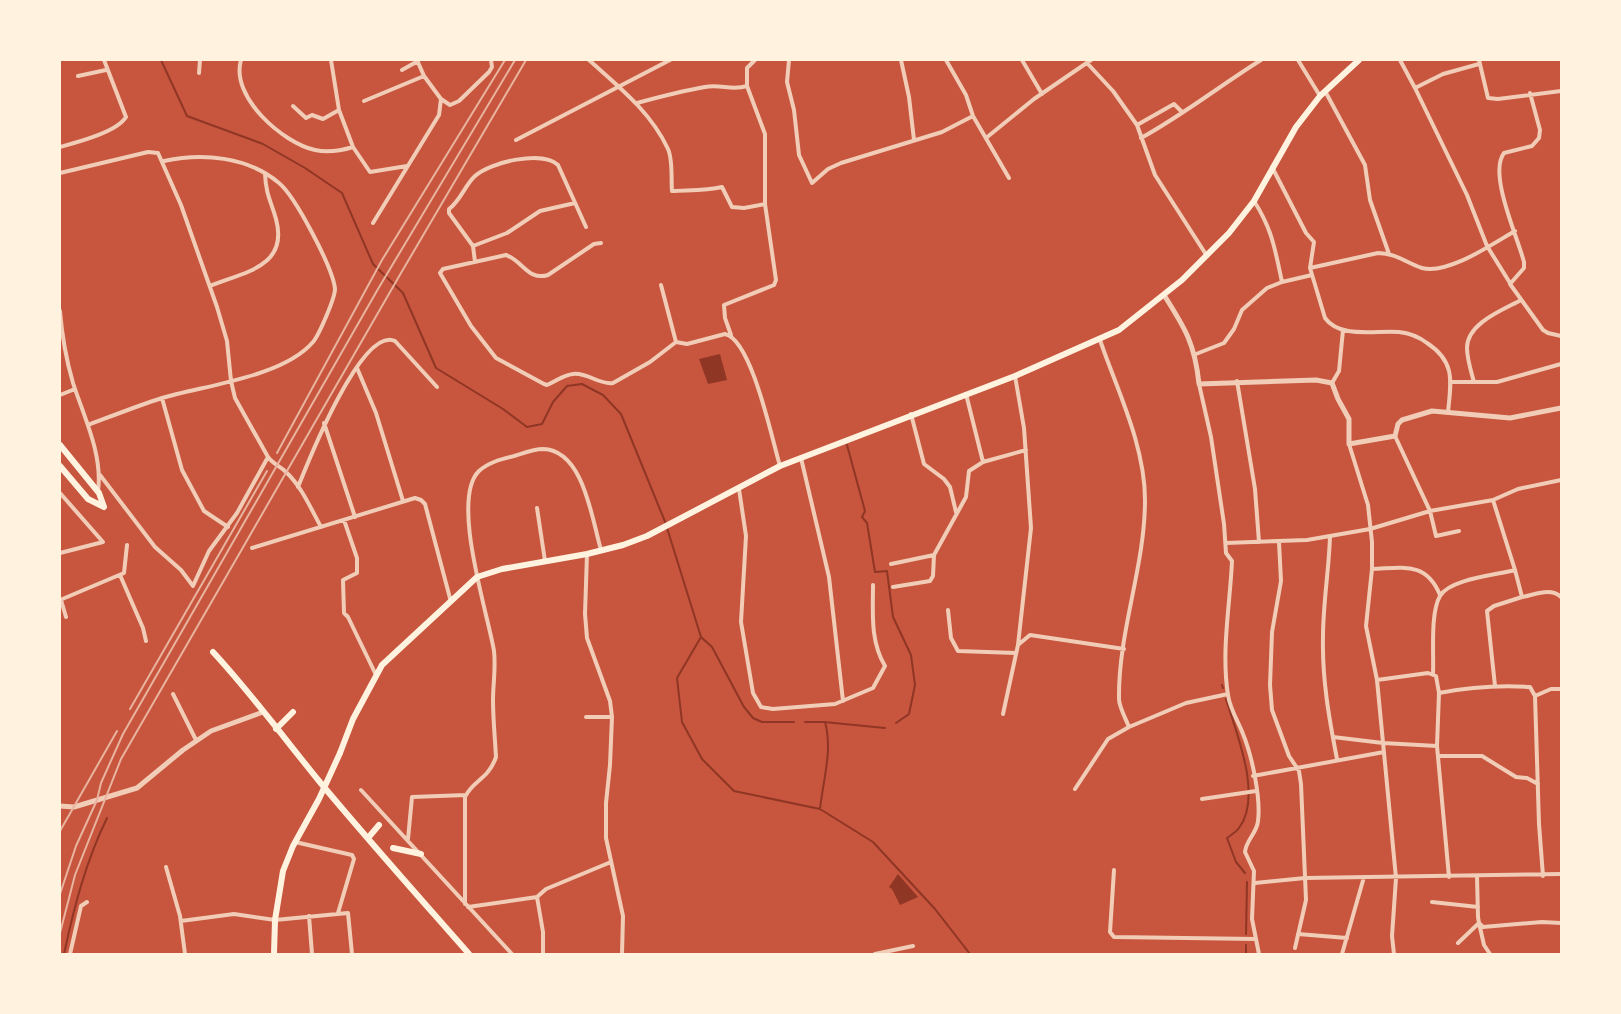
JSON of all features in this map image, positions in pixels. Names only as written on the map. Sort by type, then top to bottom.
[{"type":"main road","points":[[274,954],[275,920],[283,871],[295,842],[319,799],[353,719],[376,674],[388,657],[451,602],[476,577],[502,569],[587,554],[648,536],[780,466],[911,414],[1015,376],[1100,340],[1138,317],[1207,256],[1229,233],[1254,201],[1296,127],[1322,94],[1359,60]]},
{"type":"main road","points":[[60,445],[98,491],[104,507],[88,499],[60,466]]},
{"type":"main road","points":[[213,652],[246,687],[276,729],[391,866],[469,954]]},
{"type":"main road","points":[[276,729],[293,712]]},
{"type":"main road","points":[[368,838],[379,825]]},
{"type":"main road","points":[[393,848],[421,854]]},
{"type":"street","points":[[60,146],[110,130],[119,125],[126,117],[126,112],[106,70],[104,60]]},
{"type":"street","points":[[199,74],[200,60]]},
{"type":"street","points":[[241,60],[240,74],[246,92],[254,106],[277,131],[291,141],[314,150],[338,152],[353,147]]},
{"type":"street","points":[[331,60],[339,110],[353,147],[370,172],[407,166]]},
{"type":"street","points":[[402,70],[417,60],[424,76],[441,99],[450,105],[458,101],[489,72],[492,67],[491,60]]},
{"type":"street","points":[[589,60],[636,103],[669,150],[672,191],[710,190],[722,187],[732,207],[744,208],[765,204]]},
{"type":"street","points":[[516,140],[670,60]]},
{"type":"street","points":[[755,60],[747,68],[747,86],[765,134],[765,204],[776,283],[724,305],[725,318],[731,335],[742,349],[754,377],[780,466]]},
{"type":"street","points":[[789,60],[787,82],[794,110],[799,156],[812,183],[828,170],[841,163],[942,132],[973,116]]},
{"type":"street","points":[[901,60],[909,97],[914,140]]},
{"type":"street","points":[[946,60],[966,95],[973,116],[1009,178]]},
{"type":"street","points":[[1022,60],[1042,94]]},
{"type":"street","points":[[1141,138],[1172,122],[1254,62],[1261,60]]},
{"type":"street","points":[[1298,60],[1322,94],[1365,165],[1370,200],[1389,254]]},
{"type":"street","points":[[1400,60],[1467,195],[1487,246],[1510,284],[1543,330],[1561,336]]},
{"type":"street","points":[[986,138],[1042,94],[1089,62],[1113,91],[1137,126],[1155,176],[1207,256]]},
{"type":"street","points":[[1415,88],[1443,74],[1479,62],[1488,98],[1561,91]]},
{"type":"street","points":[[78,76],[106,70]]},
{"type":"street","points":[[364,101],[424,76]]},
{"type":"street","points":[[636,103],[707,86],[724,86],[731,89],[747,86]]},
{"type":"street","points":[[1510,284],[1524,268],[1524,262],[1505,202],[1499,168],[1504,154],[1532,146],[1539,138],[1540,130],[1530,93]]},
{"type":"street","points":[[373,223],[439,115],[441,99]]},
{"type":"street","points":[[1137,126],[1174,104],[1181,111]]},
{"type":"street","points":[[293,106],[306,118],[312,115],[323,119],[339,110]]},
{"type":"street","points":[[60,172],[148,152],[158,153],[164,161],[210,286],[227,341],[231,381],[242,414],[272,463],[286,472],[298,486],[321,527]]},
{"type":"street","points":[[88,426],[162,398],[231,381],[276,367],[296,356],[313,342],[334,299],[335,289],[331,276],[301,214],[286,190],[265,174],[247,165],[220,157],[186,156],[164,161]]},
{"type":"street","points":[[475,262],[473,246],[454,221],[449,213],[449,209],[476,175],[504,163],[539,157],[553,160],[558,165],[586,227]]},
{"type":"street","points":[[1272,167],[1306,233],[1314,242],[1310,268],[1328,323],[1343,330],[1399,332],[1412,335],[1431,345],[1447,361],[1451,382],[1448,412]]},
{"type":"street","points":[[210,286],[268,262],[276,251],[279,241],[277,226],[266,193],[265,174]]},
{"type":"street","points":[[1254,201],[1267,221],[1271,232],[1282,282]]},
{"type":"street","points":[[473,246],[507,233],[540,212],[575,203]]},
{"type":"street","points":[[1310,268],[1361,256],[1389,254],[1423,268],[1433,269],[1451,264],[1515,231]]},
{"type":"street","points":[[601,243],[594,244],[561,268],[541,277],[532,276],[513,258],[506,255],[442,269],[440,273],[471,326],[496,358],[547,385],[561,377],[580,374],[608,384],[650,362],[676,342],[687,344],[715,336],[731,335]]},
{"type":"street","points":[[1196,354],[1224,343],[1234,329],[1242,310],[1267,288],[1282,282],[1312,275]]},
{"type":"street","points":[[661,286],[676,342]]},
{"type":"street","points":[[1164,295],[1179,319],[1196,354],[1199,384],[1211,437],[1226,552],[1232,561],[1226,670],[1228,694],[1244,736],[1256,792],[1258,822],[1244,852],[1254,871],[1255,883],[1252,913],[1259,954]]},
{"type":"street","points":[[1474,382],[1467,348],[1471,336],[1486,320],[1521,300]]},
{"type":"street","points":[[60,312],[64,349],[88,426],[100,475],[98,491]]},
{"type":"street","points":[[1332,383],[1340,371],[1343,330]]},
{"type":"street","points":[[298,486],[324,423],[357,368],[374,346],[386,339],[391,339],[437,387]]},
{"type":"street","points":[[1100,340],[1131,428],[1142,467],[1145,498],[1140,555],[1124,649],[1118,699],[1129,727]]},
{"type":"street","points":[[1451,382],[1497,382],[1561,364]]},
{"type":"street","points":[[357,368],[376,413],[403,501]]},
{"type":"street","points":[[1002,714],[1018,645],[1031,528],[1024,428],[1015,376]]},
{"type":"street","points":[[1199,384],[1237,381],[1316,380],[1332,383]]},
{"type":"street","points":[[1237,381],[1255,489],[1259,542]]},
{"type":"street","points":[[1332,383],[1338,399],[1350,419],[1349,444],[1368,505],[1372,568],[1366,626],[1377,680],[1396,878],[1392,936],[1394,954]]},
{"type":"street","points":[[60,394],[75,389]]},
{"type":"street","points":[[966,394],[983,462]]},
{"type":"street","points":[[162,398],[182,470],[204,511],[228,527]]},
{"type":"street","points":[[1459,530],[1436,536],[1430,511],[1395,436],[1398,424],[1402,420],[1432,411],[1510,418],[1561,408]]},
{"type":"street","points":[[911,414],[924,464],[944,478],[950,487],[956,513]]},
{"type":"street","points":[[324,423],[355,517]]},
{"type":"street","points":[[1349,444],[1395,436]]},
{"type":"street","points":[[408,839],[412,797],[466,795],[492,768],[496,757],[493,700],[495,657],[476,577],[469,516],[472,484],[478,471],[492,462],[537,449],[552,450],[562,455],[575,470],[587,499],[601,550]]},
{"type":"street","points":[[891,564],[934,555],[938,552],[941,540],[954,521],[956,513],[966,496],[969,471],[983,462],[1026,450]]},
{"type":"street","points":[[100,475],[155,547],[181,570],[193,586],[209,550],[228,527],[268,457]]},
{"type":"street","points":[[801,458],[829,577],[843,701]]},
{"type":"street","points":[[1226,543],[1279,542],[1370,529],[1430,511],[1493,500],[1518,489],[1561,480]]},
{"type":"street","points":[[739,489],[746,536],[741,622],[756,700],[761,707],[814,707],[843,701],[873,688],[885,670],[875,644],[873,585]]},
{"type":"street","points":[[60,493],[103,542],[60,553]]},
{"type":"street","points":[[252,548],[415,498],[425,504],[451,602]]},
{"type":"street","points":[[1493,500],[1516,570],[1522,597]]},
{"type":"street","points":[[536,508],[545,561]]},
{"type":"street","points":[[344,520],[357,558],[357,573],[342,580],[344,613],[348,617],[376,674]]},
{"type":"street","points":[[1330,536],[1323,634],[1323,669],[1325,696],[1337,759]]},
{"type":"street","points":[[1279,542],[1280,581],[1272,632],[1270,685],[1272,710],[1289,756],[1299,771],[1306,900],[1295,948]]},
{"type":"street","points":[[66,617],[60,600],[124,573],[127,545]]},
{"type":"street","points":[[587,554],[585,614],[587,638],[610,701],[612,717],[606,803],[606,838],[623,916],[622,954]]},
{"type":"street","points":[[893,587],[930,581],[933,576],[934,555]]},
{"type":"street","points":[[1372,568],[1420,570],[1435,582],[1440,595],[1435,615],[1433,674],[1438,682],[1439,693],[1437,746],[1448,877]]},
{"type":"street","points":[[1440,595],[1452,586],[1466,581],[1516,570]]},
{"type":"street","points":[[120,575],[143,628],[146,641]]},
{"type":"street","points":[[1495,686],[1487,611],[1494,606],[1543,592],[1554,592],[1561,596]]},
{"type":"street","points":[[948,610],[951,638],[958,651],[1016,653]]},
{"type":"street","points":[[1018,645],[1024,638],[1035,634],[1124,649]]},
{"type":"street","points":[[1377,680],[1433,674]]},
{"type":"street","points":[[1439,693],[1495,686],[1530,687],[1535,696],[1543,876]]},
{"type":"street","points":[[1535,696],[1551,689],[1561,689]]},
{"type":"street","points":[[173,694],[196,740]]},
{"type":"street","points":[[1075,789],[1108,739],[1129,727],[1186,703],[1228,694]]},
{"type":"street","points":[[60,806],[74,807],[137,788],[196,740],[215,728],[263,712]]},
{"type":"street","points":[[586,717],[612,717]]},
{"type":"street","points":[[1332,736],[1383,743],[1437,746]]},
{"type":"street","points":[[1254,776],[1337,759],[1384,752]]},
{"type":"street","points":[[1438,756],[1482,756],[1516,778],[1528,778],[1538,784]]},
{"type":"street","points":[[361,790],[512,954]]},
{"type":"street","points":[[1202,799],[1256,792]]},
{"type":"street","points":[[466,795],[467,906]]},
{"type":"street","points":[[295,842],[352,854],[354,859],[338,913]]},
{"type":"street","points":[[467,906],[537,897],[546,889],[611,862]]},
{"type":"street","points":[[166,867],[181,921],[185,954]]},
{"type":"street","points":[[1114,870],[1110,932],[1114,937],[1256,939]]},
{"type":"street","points":[[1255,883],[1305,878],[1543,876],[1561,874]]},
{"type":"street","points":[[1476,876],[1479,923],[1484,945],[1490,954]]},
{"type":"street","points":[[1342,954],[1364,877]]},
{"type":"street","points":[[537,897],[543,932],[542,954]]},
{"type":"street","points":[[70,954],[81,906],[87,902]]},
{"type":"street","points":[[1432,902],[1478,907]]},
{"type":"street","points":[[181,921],[234,914],[275,920],[348,913],[352,954]]},
{"type":"street","points":[[309,916],[312,954]]},
{"type":"street","points":[[1555,922],[1561,919]]},
{"type":"street","points":[[1479,923],[1490,928],[1561,923]]},
{"type":"street","points":[[1458,942],[1479,923]]},
{"type":"street","points":[[1298,934],[1347,938]]},
{"type":"street","points":[[875,954],[913,946]]},
{"type":"shaded area","points":[[720,354],[727,380],[708,384],[699,359]]},
{"type":"shaded area","points":[[898,874],[918,897],[900,905],[892,889],[889,887]]},
{"type":"waterway","points":[[161,60],[187,116],[263,144],[305,168],[342,193],[373,264],[403,293],[436,368],[503,409],[527,427],[542,424],[553,402],[567,386],[582,384],[603,395],[621,414],[666,524]]},
{"type":"waterway","points":[[847,445],[865,511],[862,517],[867,523],[875,572],[887,571],[893,617],[911,655],[915,685],[909,714],[896,723]]},
{"type":"waterway","points":[[667,528],[701,637],[677,678],[682,722],[702,759],[734,791],[820,809],[873,842],[935,909],[970,954]]},
{"type":"waterway","points":[[701,637],[712,647],[744,707],[753,718],[762,722],[794,722]]},
{"type":"waterway","points":[[1226,699],[1241,746],[1248,782],[1246,815],[1239,828],[1227,838],[1236,862],[1245,873]]},
{"type":"waterway","points":[[805,722],[885,728]]},
{"type":"waterway","points":[[820,809],[828,754],[825,722]]},
{"type":"waterway","points":[[64,954],[81,884],[107,818]]},
{"type":"waterway","points":[[1246,934],[1247,882]]},
{"type":"waterway","points":[[1246,945],[1246,954]]},
{"type":"railway","points":[[277,453],[382,260],[505,60]]},
{"type":"railway","points":[[60,894],[76,846],[97,800],[101,783],[123,734],[378,289],[515,60]]},
{"type":"railway","points":[[60,933],[75,875],[121,759],[526,60]]},
{"type":"railway","points":[[130,709],[267,471]]},
{"type":"railway","points":[[60,831],[117,731]]}]
